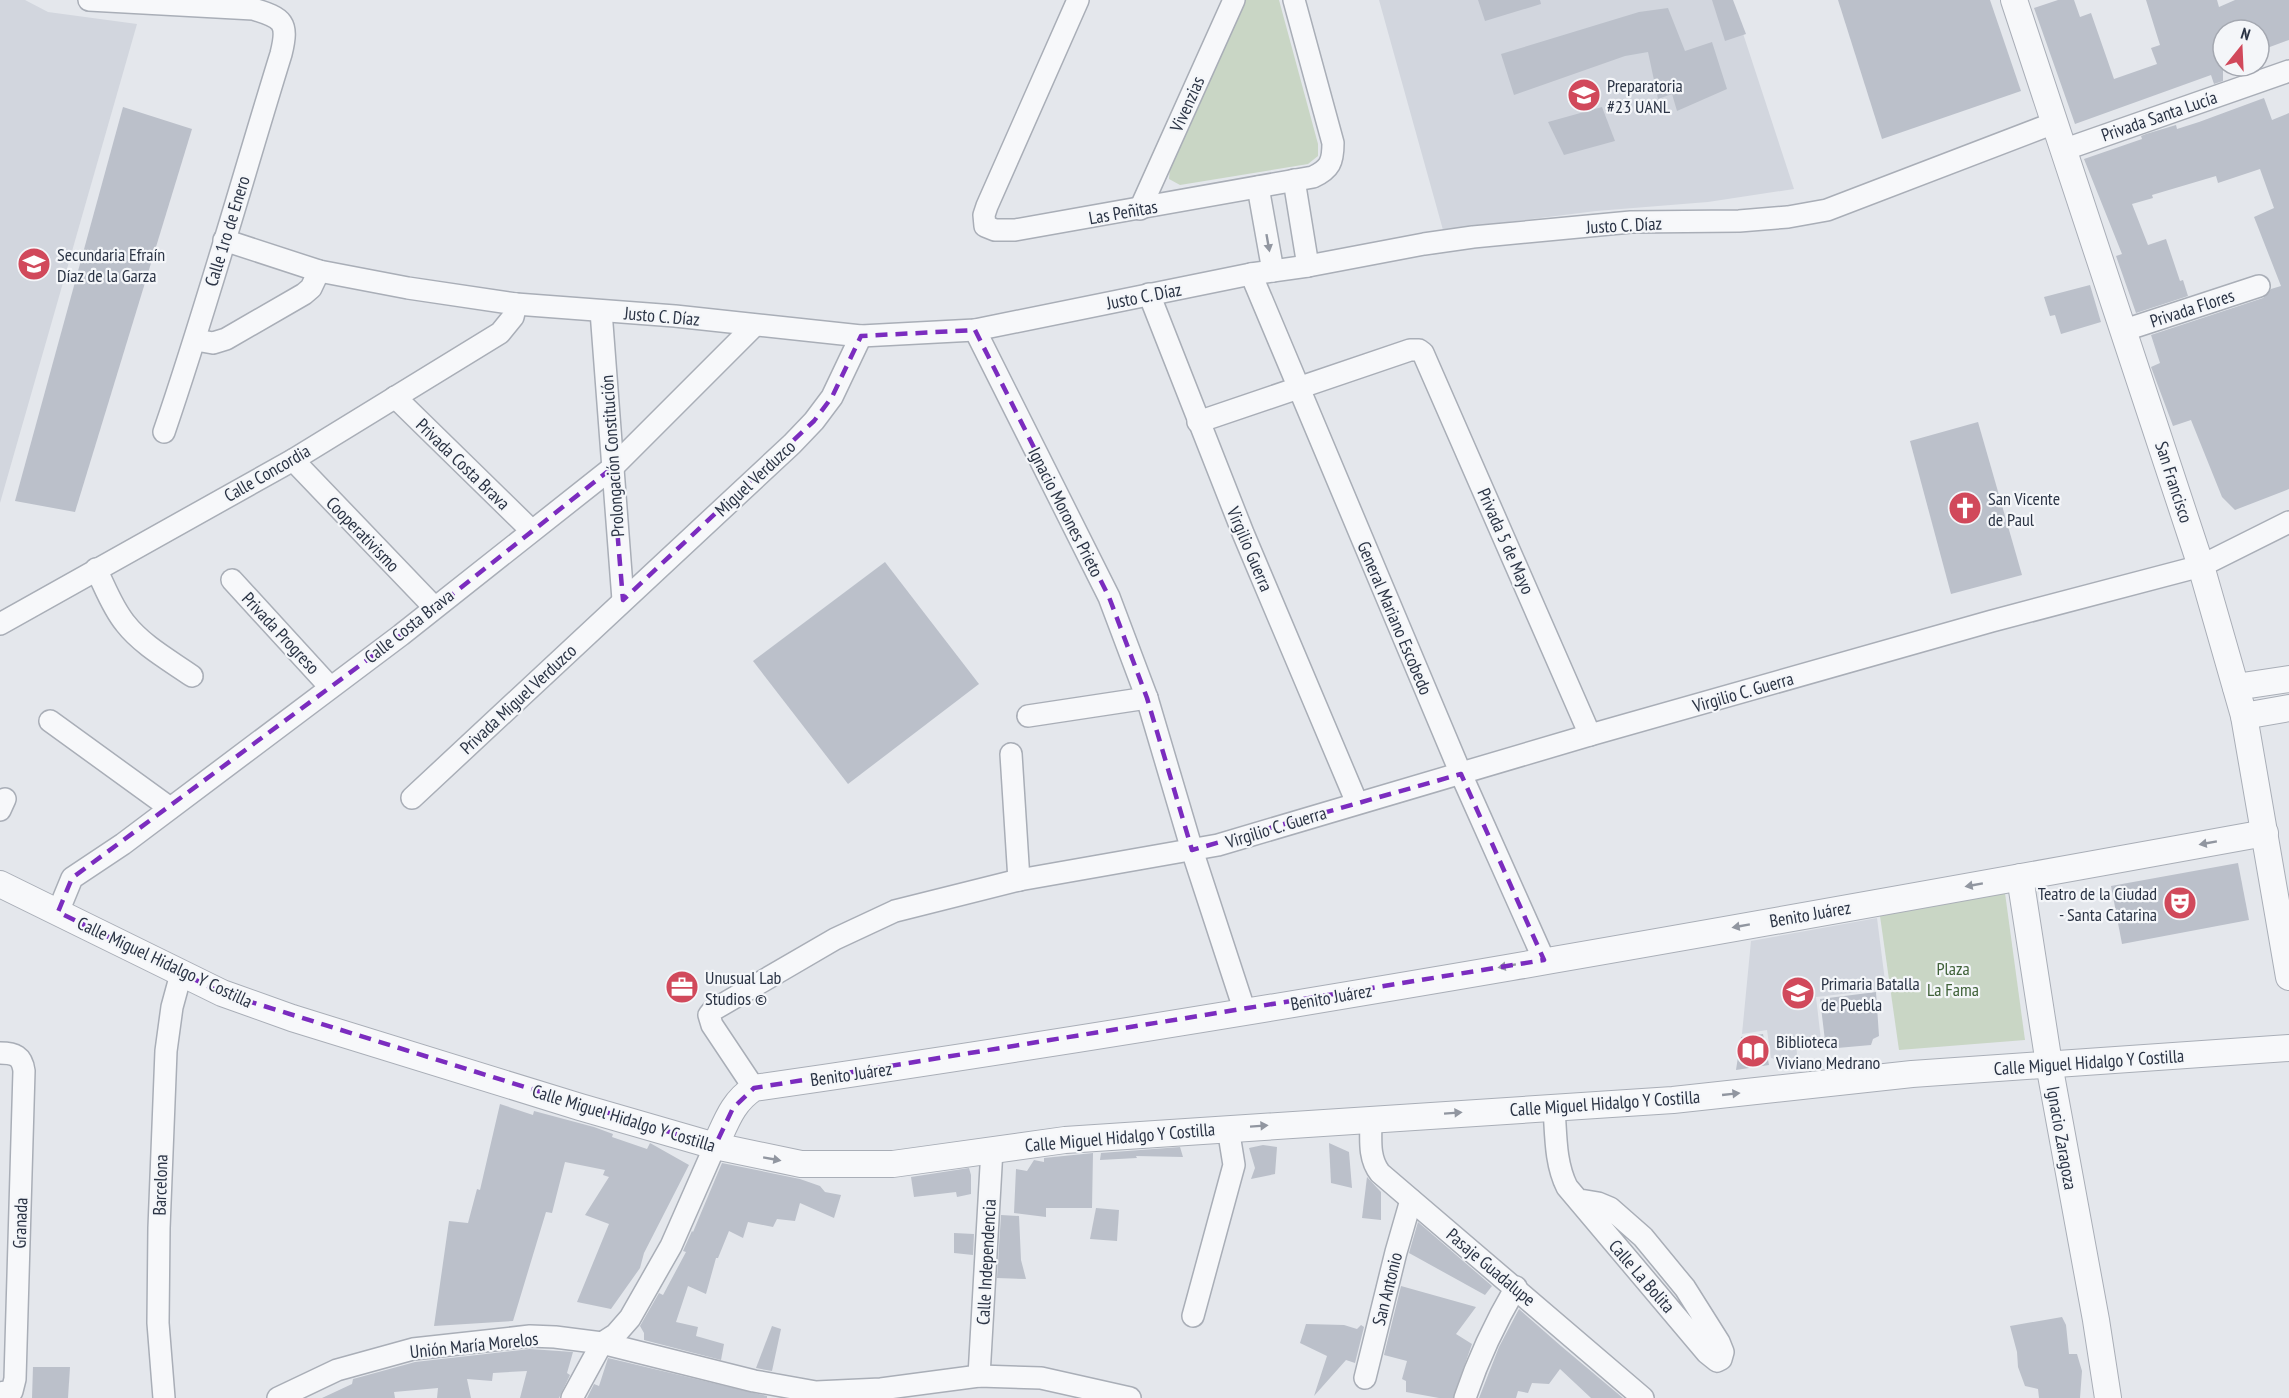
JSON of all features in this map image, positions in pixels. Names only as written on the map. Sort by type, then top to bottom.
[{"type":"street","name":"Calle 1ro de Enero","points":[[89,0],[253,9],[270,14],[281,21],[285,29],[281,54],[196,340],[164,432]]},
{"type":"street","name":"Las Peñitas","points":[[1078,0],[987,206],[984,221],[986,226],[995,230],[1015,230],[1140,209],[1312,177],[1323,172],[1330,166],[1333,157],[1333,143],[1294,0]]},
{"type":"street","name":"Vivenzias","points":[[1140,209],[1234,0]]},
{"type":"street","name":"San Francisco","points":[[2014,0],[2125,330],[2201,566],[2236,687],[2244,716],[2289,977]]},
{"type":"street","name":"Privada Santa Lucía","points":[[2063,150],[2289,71]]},
{"type":"street","name":"Justo C. Díaz","points":[[224,240],[319,271],[408,288],[516,304],[675,316],[861,336],[975,330],[1251,274],[1473,237],[1631,222],[1739,221],[1788,217],[1827,210],[2054,123]]},
{"type":"street","points":[[1294,180],[1308,266]]},
{"type":"street","points":[[1258,187],[1273,271]]},
{"type":"street","points":[[196,340],[213,343],[226,339],[304,294],[311,288],[319,271]]},
{"type":"street","name":"General Mariano Escobedo","points":[[1251,274],[1461,774],[1544,960]]},
{"type":"street","name":"Privada Flores","points":[[2125,330],[2259,286]]},
{"type":"street","name":"Virgilio Guerra","points":[[1149,294],[1198,422],[1357,803]]},
{"type":"street","name":"Calle Concordia","points":[[0,624],[293,460],[500,333],[513,317],[516,304]]},
{"type":"street","name":"Prolongación Constitución","points":[[601,311],[623,600]]},
{"type":"street","name":"Calle Costa Brava","points":[[58,912],[72,878],[123,844],[330,687],[612,468],[754,326]]},
{"type":"street","name":"Ignacio Morones Prieto","points":[[975,330],[1109,597],[1147,698],[1192,850],[1245,1012]]},
{"type":"street","name":"Miguel Verduzco","points":[[623,600],[814,421],[832,397],[861,336]]},
{"type":"street","name":"Privada 5 de Mayo","points":[[1299,387],[1410,350],[1419,350],[1425,357],[1590,735]]},
{"type":"street","points":[[1198,422],[1299,387]]},
{"type":"street","name":"Privada Costa Brava","points":[[395,397],[531,530]]},
{"type":"street","name":"Cooperativismo","points":[[293,460],[434,607]]},
{"type":"street","name":"Virgilio C. Guerra","points":[[1192,850],[1218,845],[1590,735],[1992,621],[2201,566],[2289,522]]},
{"type":"street","points":[[96,569],[115,609],[126,625],[141,640],[192,676]]},
{"type":"street","name":"Privada Progreso","points":[[232,580],[330,687]]},
{"type":"street","name":"Privada Miguel Verduzco","points":[[412,798],[623,600]]},
{"type":"street","points":[[2236,687],[2289,679]]},
{"type":"street","points":[[1028,716],[1147,698]]},
{"type":"street","points":[[2244,716],[2289,708]]},
{"type":"street","points":[[50,721],[170,808]]},
{"type":"street","points":[[1011,754],[1018,880]]},
{"type":"street","name":"Benito Juárez","points":[[754,1088],[1245,1012],[2265,833]]},
{"type":"street","points":[[572,1398],[602,1343],[616,1334],[630,1318],[670,1246],[733,1108],[741,1096],[754,1088],[715,1031],[709,1015],[717,1006],[835,939],[895,911],[1018,880],[1192,850]]},
{"type":"street","name":"Ignacio Zaragoza","points":[[2020,877],[2049,1064],[2108,1398]]},
{"type":"street","name":"Calle Miguel Hidalgo Y Costilla","points":[[0,884],[222,993],[364,1041],[495,1079],[580,1107],[715,1146],[801,1164],[893,1164],[1065,1140],[1673,1100],[1912,1074],[2289,1048]]},
{"type":"street","name":"Barcelona","points":[[164,1398],[158,1323],[166,1051],[172,1007],[181,974]]},
{"type":"street","name":"Granada","points":[[6,1392],[16,1367],[24,1071],[23,1063],[9,1055]]},
{"type":"street","points":[[1554,1108],[1560,1174],[1574,1194],[1610,1208],[1643,1237],[1659,1256],[1639,1271]]},
{"type":"street","name":"Pasaje Guadalupe","points":[[1371,1119],[1373,1164],[1411,1200],[1516,1287],[1643,1398]]},
{"type":"street","points":[[1193,1316],[1234,1165],[1228,1128]]},
{"type":"street","name":"Calle Independencia","points":[[980,1376],[992,1149]]},
{"type":"street","name":"Calle La Bolita","points":[[1574,1194],[1707,1353],[1719,1361],[1723,1352],[1719,1342],[1685,1288],[1659,1256]]},
{"type":"street","name":"San Antonio","points":[[1365,1378],[1398,1242],[1411,1200]]},
{"type":"street","points":[[1465,1398],[1478,1360],[1516,1287]]},
{"type":"street","name":"Unión María Morelos","points":[[278,1398],[337,1370],[414,1349],[530,1336],[602,1343],[754,1381],[816,1392],[881,1389],[980,1376]]},
{"type":"street","points":[[980,1376],[1041,1378],[1130,1398]]},
{"type":"highlighted area","points":[[975,330],[1109,597],[1147,698],[1192,850],[1461,774],[1544,960],[754,1088],[733,1108],[715,1146],[222,993],[58,912],[72,878],[401,635],[612,468],[623,600],[814,421],[832,397],[861,336]]},
{"type":"shaded area","name":"Secundaria Efraín Díaz de la Garza","points":[[0,0],[25,0],[48,12],[137,24],[0,503]]},
{"type":"shaded area","name":"Preparatoria #23 UANL","points":[[1379,0],[1732,0],[1794,189],[1708,202],[1596,211],[1443,230]]},
{"type":"shaded area","name":"Primaria Batalla de Puebla","points":[[1877,918],[1886,989],[1816,997],[1821,1040],[1796,1044],[1798,1065],[1771,1058],[1767,1030],[1742,1034],[1751,941]]},
{"type":"green space","points":[[1244,0],[1279,0],[1318,144],[1318,156],[1308,164],[1180,185],[1169,179],[1170,168]]},
{"type":"green space","name":"Plaza La Fama","points":[[2005,893],[2025,1040],[1899,1050],[1880,916]]},
{"type":"building","points":[[1478,0],[1540,0],[1541,4],[1485,21]]},
{"type":"building","points":[[1712,0],[1733,0],[1746,34],[1725,41]]},
{"type":"building","points":[[1838,0],[1990,0],[2021,91],[1882,139]]},
{"type":"building","points":[[2058,0],[2074,0],[2080,17],[2091,13],[2114,79],[2157,64],[2151,48],[2160,45],[2146,0],[2217,0],[2219,7],[2235,0],[2289,0],[2289,40],[2271,47],[2271,18],[2211,18],[2211,75],[2075,124],[2034,8]]},
{"type":"building","points":[[1668,8],[1685,51],[1712,42],[1727,89],[1677,111],[1672,94],[1658,99],[1648,52],[1625,56],[1514,95],[1501,54],[1639,12]]},
{"type":"building","points":[[2212,78],[2223,78],[2223,81],[2214,84]]},
{"type":"building","points":[[2264,98],[2272,120],[2289,113],[2289,489],[2235,510],[2222,497],[2191,420],[2173,426],[2151,367],[2160,363],[2151,335],[2263,298],[2271,289],[2281,286],[2254,217],[2274,208],[2260,169],[2218,183],[2216,176],[2152,195],[2153,198],[2132,204],[2148,245],[2166,239],[2180,281],[2183,280],[2188,296],[2136,313],[2116,256],[2122,254],[2084,159],[2142,139],[2141,136],[2146,134],[2176,125],[2177,129]]},
{"type":"building","points":[[123,107],[192,129],[75,512],[15,501]]},
{"type":"building","points":[[1602,107],[1615,141],[1564,155],[1548,122]]},
{"type":"building","points":[[2090,285],[2101,322],[2061,334],[2055,315],[2050,316],[2044,297]]},
{"type":"building","name":"San Vicente de Paul","points":[[1978,422],[2022,575],[1951,594],[1910,441]]},
{"type":"building","points":[[885,562],[979,684],[848,784],[753,661]]},
{"type":"building","name":"Teatro de la Ciudad - Santa Catarina","points":[[2238,863],[2249,920],[2122,944],[2111,886]]},
{"type":"building","points":[[1876,992],[1879,1036],[1873,1039],[1871,1045],[1826,1049],[1820,999]]},
{"type":"building","name":"Biblioteca Viviano Medrano","points":[[1763,1034],[1769,1065],[1736,1070],[1741,1037]]},
{"type":"building","points":[[500,1104],[533,1115],[534,1111],[594,1127],[613,1134],[612,1137],[647,1149],[650,1143],[689,1165],[644,1253],[640,1268],[611,1309],[577,1302],[609,1224],[585,1215],[609,1177],[603,1175],[605,1170],[565,1162],[552,1213],[546,1212],[513,1321],[434,1326],[449,1221],[468,1223],[477,1189],[480,1190]]},
{"type":"building","points":[[1329,1143],[1349,1152],[1352,1188],[1331,1183]]},
{"type":"building","points":[[1263,1145],[1277,1147],[1275,1174],[1251,1179],[1255,1168],[1249,1148]]},
{"type":"building","points":[[1180,1147],[1183,1157],[1136,1156],[1137,1158],[1100,1160],[1101,1153]]},
{"type":"building","points":[[1093,1153],[1092,1208],[1046,1208],[1046,1217],[1014,1213],[1016,1169],[1027,1171],[1034,1160],[1044,1162],[1044,1158]]},
{"type":"building","points":[[722,1163],[800,1179],[820,1186],[825,1192],[841,1195],[834,1218],[800,1203],[795,1221],[777,1219],[773,1227],[748,1222],[743,1238],[729,1231],[718,1258],[716,1258],[706,1294],[688,1286],[676,1322],[698,1327],[696,1336],[724,1344],[721,1360],[644,1340],[644,1333],[640,1326],[659,1293],[663,1295],[686,1252],[683,1251]]},
{"type":"building","points":[[969,1168],[971,1194],[957,1197],[956,1192],[914,1197],[911,1177]]},
{"type":"building","points":[[1367,1177],[1381,1192],[1381,1220],[1362,1218]]},
{"type":"building","points":[[1096,1208],[1119,1210],[1117,1241],[1090,1239]]},
{"type":"building","points":[[1001,1215],[1019,1216],[1021,1260],[1026,1279],[997,1278]]},
{"type":"building","points":[[1418,1222],[1492,1286],[1485,1295],[1409,1253]]},
{"type":"building","points":[[954,1233],[974,1234],[973,1255],[954,1253]]},
{"type":"building","points":[[1401,1286],[1476,1307],[1456,1334],[1472,1344],[1453,1398],[1406,1392],[1406,1381],[1402,1379],[1407,1361],[1384,1355]]},
{"type":"building","points":[[1519,1309],[1623,1398],[1591,1398],[1560,1369],[1549,1384],[1532,1383],[1528,1393],[1518,1391],[1516,1398],[1479,1398],[1499,1347]]},
{"type":"building","points":[[2062,1317],[2066,1325],[2069,1354],[2077,1354],[2082,1371],[2080,1398],[2039,1398],[2038,1389],[2025,1386],[2018,1367],[2017,1352],[2010,1326]]},
{"type":"building","points":[[1306,1324],[1344,1325],[1357,1329],[1361,1325],[1364,1327],[1355,1363],[1346,1360],[1314,1396],[1327,1356],[1300,1343]]},
{"type":"building","points":[[772,1326],[781,1329],[772,1371],[756,1368]]},
{"type":"building","points":[[530,1349],[573,1352],[567,1373],[570,1375],[559,1398],[520,1398],[527,1371],[493,1373],[492,1381],[467,1379],[471,1398],[437,1398],[438,1388],[394,1392],[395,1398],[322,1398],[352,1384],[353,1379],[415,1362]]},
{"type":"building","points":[[608,1358],[767,1396],[767,1398],[587,1398],[594,1384],[599,1386]]},
{"type":"building","points":[[33,1367],[70,1367],[68,1398],[32,1398]]},
{"type":"place","name":"Preparatoria #23 UANL","points":[[1584,95]]},
{"type":"place","name":"Secundaria Efraín Díaz de la Garza","points":[[34,264]]},
{"type":"place","name":"San Vicente de Paul","points":[[1965,508]]},
{"type":"place","name":"Teatro de la Ciudad - Santa Catarina","points":[[2180,903]]},
{"type":"place","name":"Unusual Lab Studios ©","points":[[682,987]]},
{"type":"place","name":"Primaria Batalla de Puebla","points":[[1798,993]]},
{"type":"place","name":"Biblioteca Viviano Medrano","points":[[1753,1051]]}]
